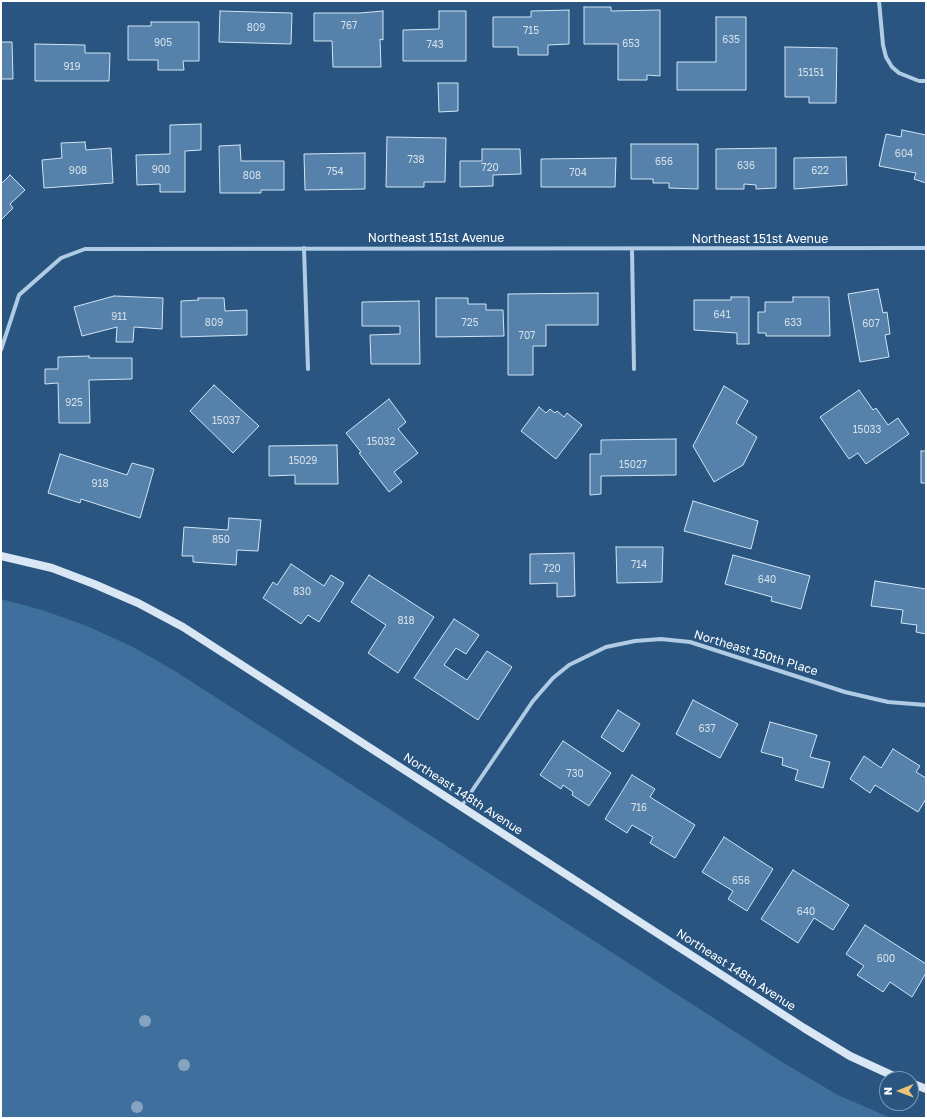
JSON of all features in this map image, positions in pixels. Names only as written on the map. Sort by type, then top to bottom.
[{"type":"main road","name":"Northeast 148th Avenue","points":[[1,556],[52,568],[94,584],[145,606],[183,627],[804,1028],[850,1056],[883,1071]]},
{"type":"street","points":[[879,1],[883,45],[886,57],[892,67],[899,73],[919,81],[926,81]]},
{"type":"street","points":[[304,248],[308,369]]},
{"type":"street","name":"Northeast 151st Avenue","points":[[1,350],[19,294],[62,258],[85,249],[926,248]]},
{"type":"street","points":[[632,249],[634,369]]},
{"type":"street","name":"Northeast 150th Place","points":[[461,807],[533,700],[553,678],[569,665],[606,646],[635,641],[661,639],[690,642],[845,692],[888,702],[926,705]]},
{"type":"shaded area","points":[[1,599],[42,610],[87,626],[133,647],[175,671],[782,1062],[838,1095],[891,1118],[1,1118]]},
{"type":"building","points":[[584,7],[611,7],[611,11],[660,10],[660,76],[647,75],[647,80],[618,80],[618,44],[584,44]]},
{"type":"building","points":[[569,10],[569,44],[548,45],[548,55],[518,55],[518,47],[493,47],[493,17],[531,17],[531,11]]},
{"type":"building","points":[[220,11],[292,13],[291,44],[219,42]]},
{"type":"building","points":[[383,11],[383,40],[380,39],[381,67],[333,67],[332,41],[314,41],[314,13],[360,13]]},
{"type":"building","points":[[439,11],[466,11],[466,61],[403,61],[403,30],[439,29]]},
{"type":"building","points":[[716,17],[746,17],[746,90],[677,90],[677,62],[716,62]]},
{"type":"building","points":[[151,22],[199,22],[199,61],[183,61],[184,70],[158,70],[158,60],[128,60],[128,26],[151,26]]},
{"type":"building","points":[[1,42],[12,42],[13,79],[1,79]]},
{"type":"building","points":[[35,44],[85,45],[85,53],[110,53],[109,81],[35,81]]},
{"type":"building","points":[[785,47],[837,48],[836,103],[809,103],[809,97],[785,97]]},
{"type":"building","points":[[438,83],[458,83],[458,111],[439,112]]},
{"type":"building","points":[[201,124],[201,150],[185,151],[185,192],[160,192],[160,184],[137,185],[136,155],[170,154],[170,125]]},
{"type":"building","points":[[902,130],[926,135],[926,183],[914,179],[916,173],[879,166],[886,134],[901,137]]},
{"type":"building","points":[[387,137],[446,138],[445,182],[424,182],[424,187],[386,187]]},
{"type":"building","points":[[85,142],[86,150],[111,148],[113,183],[44,188],[42,160],[62,158],[61,143]]},
{"type":"building","points":[[631,144],[698,144],[698,189],[669,188],[669,183],[653,183],[653,179],[631,179]]},
{"type":"building","points":[[240,145],[241,161],[284,161],[284,190],[261,190],[261,193],[220,193],[219,146]]},
{"type":"building","points":[[776,148],[776,188],[756,189],[756,185],[744,184],[744,189],[716,189],[716,149]]},
{"type":"building","points":[[482,149],[520,149],[521,174],[493,175],[493,186],[460,187],[460,161],[482,161]]},
{"type":"building","points":[[365,153],[365,189],[305,190],[304,154]]},
{"type":"building","points":[[846,157],[847,185],[794,189],[794,158]]},
{"type":"building","points":[[616,158],[615,187],[541,187],[541,159]]},
{"type":"building","points":[[10,175],[25,190],[10,204],[13,208],[1,220],[1,182],[2,183]]},
{"type":"building","points":[[878,289],[883,313],[887,312],[890,334],[885,335],[889,357],[860,362],[848,294]]},
{"type":"building","points":[[598,293],[598,325],[546,325],[546,346],[533,346],[533,375],[508,375],[508,294]]},
{"type":"building","points":[[114,296],[163,298],[162,329],[134,327],[133,342],[116,342],[117,327],[82,336],[74,307]]},
{"type":"building","points":[[731,297],[749,297],[749,344],[737,344],[737,333],[694,330],[694,300],[731,300]]},
{"type":"building","points":[[793,297],[829,297],[830,336],[766,336],[766,333],[758,333],[758,312],[765,312],[765,302],[793,302]]},
{"type":"building","points":[[198,298],[224,298],[225,311],[247,310],[247,335],[181,337],[181,301],[199,300]]},
{"type":"building","points":[[436,298],[468,298],[468,304],[486,304],[486,310],[503,310],[504,336],[436,337]]},
{"type":"building","points":[[419,301],[420,364],[371,364],[370,335],[400,334],[400,326],[362,326],[362,302]]},
{"type":"building","points":[[89,356],[89,358],[132,358],[132,379],[89,380],[90,423],[59,423],[58,383],[45,384],[45,369],[58,369],[58,357]]},
{"type":"building","points":[[214,385],[259,426],[233,453],[190,411]]},
{"type":"building","points":[[724,386],[748,401],[736,423],[757,437],[743,465],[714,482],[693,446]]},
{"type":"building","points":[[859,390],[873,410],[876,408],[888,425],[898,418],[909,434],[866,464],[858,453],[849,459],[820,417]]},
{"type":"building","points":[[389,399],[406,422],[398,429],[418,453],[394,472],[402,482],[389,492],[359,453],[361,452],[346,433]]},
{"type":"building","points":[[539,407],[546,413],[550,409],[555,413],[557,411],[564,417],[567,413],[582,425],[556,459],[521,431]]},
{"type":"building","points":[[676,439],[676,475],[601,476],[601,494],[590,495],[590,454],[601,454],[601,440]]},
{"type":"building","points":[[337,445],[338,484],[295,484],[295,475],[269,476],[269,446]]},
{"type":"building","points":[[921,451],[926,451],[926,483],[921,483]]},
{"type":"building","points":[[60,454],[127,475],[132,463],[154,469],[140,518],[81,499],[80,503],[48,493]]},
{"type":"building","points":[[693,501],[758,521],[751,549],[684,531]]},
{"type":"building","points":[[229,518],[261,520],[258,551],[237,550],[236,565],[193,562],[193,556],[182,556],[184,527],[228,530]]},
{"type":"building","points":[[616,547],[663,547],[662,582],[617,583]]},
{"type":"building","points":[[574,553],[575,596],[557,597],[557,583],[530,584],[530,554]]},
{"type":"building","points":[[733,555],[810,576],[801,609],[771,601],[772,597],[725,584]]},
{"type":"building","points":[[291,564],[324,586],[331,575],[344,583],[319,622],[308,615],[301,624],[263,598],[273,582],[277,585]]},
{"type":"building","points":[[369,575],[434,617],[398,673],[368,653],[386,625],[351,602]]},
{"type":"building","points":[[875,581],[926,589],[926,634],[916,632],[917,625],[901,623],[903,610],[871,606]]},
{"type":"building","points":[[454,619],[479,635],[466,654],[456,648],[444,665],[467,680],[487,651],[512,667],[478,720],[414,678]]},
{"type":"building","points":[[693,700],[738,724],[720,758],[676,734]]},
{"type":"building","points":[[618,710],[640,724],[623,752],[601,737]]},
{"type":"building","points":[[770,722],[817,735],[810,757],[830,762],[823,788],[795,780],[798,770],[782,765],[783,758],[761,752]]},
{"type":"building","points":[[563,741],[611,773],[589,806],[572,795],[573,792],[563,785],[561,789],[540,775]]},
{"type":"building","points":[[893,749],[920,766],[916,772],[926,778],[926,799],[918,812],[875,785],[870,793],[850,779],[864,756],[881,768]]},
{"type":"building","points":[[632,775],[655,789],[650,797],[695,825],[675,858],[650,843],[653,837],[632,825],[627,833],[605,819]]},
{"type":"building","points":[[724,837],[773,869],[747,911],[728,899],[733,891],[702,872]]},
{"type":"building","points":[[793,870],[849,905],[833,930],[814,918],[798,943],[761,919]]},
{"type":"building","points":[[865,925],[926,964],[926,973],[912,997],[890,982],[883,992],[857,975],[864,966],[846,954]]}]
